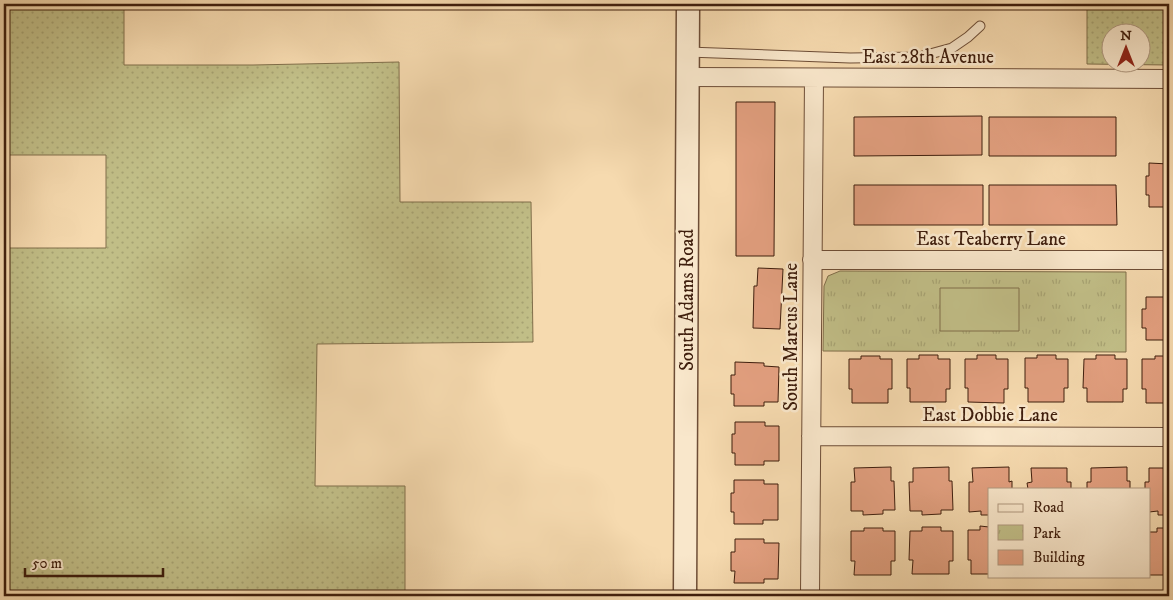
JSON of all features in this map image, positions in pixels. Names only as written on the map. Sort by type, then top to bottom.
[{"type":"street","name":"South Adams Road","points":[[685,596],[688,4]]},
{"type":"street","name":"East 28th Avenue","points":[[687,77],[1169,79]]},
{"type":"street","name":"South Marcus Lane","points":[[810,596],[814,78]]},
{"type":"street","name":"East Teaberry Lane","points":[[812,260],[1169,260]]},
{"type":"street","name":"East Dobbie Lane","points":[[811,436],[1169,437]]},
{"type":"lane","points":[[687,52],[850,58],[919,57],[952,48],[968,38],[980,26]]},
{"type":"green space","points":[[4,4],[124,4],[124,65],[399,62],[400,202],[531,202],[533,342],[317,344],[315,486],[405,486],[405,596],[4,596],[4,248],[106,248],[106,155],[4,155]]},
{"type":"green space","points":[[1087,4],[1169,4],[1169,65],[1150,65],[1150,22],[1100,22],[1100,64],[1087,64]]},
{"type":"green space","points":[[840,271],[1126,272],[1126,352],[823,351],[824,286],[828,276]]},
{"type":"green space","points":[[940,288],[1019,288],[1019,331],[940,331]]},
{"type":"building","points":[[736,102],[775,102],[774,256],[736,256]]},
{"type":"building","points":[[982,116],[982,155],[854,156],[854,117]]},
{"type":"building","points":[[989,117],[1116,117],[1116,156],[989,156]]},
{"type":"building","points":[[1149,163],[1169,164],[1169,207],[1149,207],[1149,195],[1146,195],[1146,176],[1149,176]]},
{"type":"building","points":[[854,185],[983,185],[983,225],[854,225]]},
{"type":"building","points":[[989,185],[1116,185],[1117,225],[989,225]]},
{"type":"building","points":[[758,268],[783,269],[780,329],[753,328],[754,286],[757,286]]},
{"type":"building","points":[[1146,297],[1169,297],[1169,340],[1146,340],[1146,328],[1142,328],[1142,309],[1146,309]]},
{"type":"building","points":[[919,355],[938,355],[938,359],[950,359],[950,389],[946,389],[946,402],[910,402],[910,388],[907,388],[907,359],[919,359]]},
{"type":"building","points":[[977,355],[996,355],[996,359],[1008,359],[1008,389],[1004,389],[1004,403],[968,402],[968,388],[965,388],[965,359],[977,359]]},
{"type":"building","points":[[1037,355],[1056,355],[1056,359],[1068,359],[1068,388],[1064,388],[1064,402],[1028,402],[1028,388],[1025,388],[1025,358],[1037,358]]},
{"type":"building","points":[[1096,355],[1115,355],[1115,359],[1127,359],[1127,389],[1123,389],[1123,402],[1087,402],[1087,388],[1083,388],[1084,359],[1096,359]]},
{"type":"building","points":[[861,356],[880,356],[880,359],[892,359],[892,389],[888,389],[888,403],[852,403],[852,389],[849,389],[849,359],[861,359]]},
{"type":"building","points":[[1155,356],[1169,356],[1169,403],[1146,403],[1146,389],[1142,389],[1142,359],[1155,359]]},
{"type":"building","points":[[735,362],[764,363],[764,366],[779,367],[778,402],[764,402],[764,406],[734,406],[734,394],[731,394],[731,375],[735,375]]},
{"type":"building","points":[[735,422],[765,422],[765,426],[779,426],[779,461],[764,461],[764,465],[735,465],[735,453],[732,453],[732,434],[735,434]]},
{"type":"building","points":[[891,467],[891,481],[894,481],[895,510],[883,510],[883,514],[863,515],[863,511],[851,511],[851,482],[855,482],[854,468]]},
{"type":"building","points":[[949,467],[949,481],[952,481],[953,510],[941,510],[941,514],[922,515],[922,511],[910,511],[909,482],[913,482],[913,468]]},
{"type":"building","points":[[1009,467],[1009,482],[1012,481],[1012,488],[988,488],[988,515],[981,515],[981,511],[969,512],[969,482],[973,482],[972,468]]},
{"type":"building","points":[[1127,467],[1127,481],[1130,481],[1130,488],[1087,488],[1087,482],[1091,482],[1091,468]]},
{"type":"building","points":[[1031,468],[1067,468],[1067,482],[1071,482],[1071,488],[1028,488],[1027,483],[1032,482]]},
{"type":"building","points":[[1149,468],[1169,468],[1169,515],[1158,515],[1158,511],[1150,512],[1150,488],[1145,488],[1145,482],[1149,482]]},
{"type":"building","points":[[734,480],[764,480],[764,484],[778,484],[778,520],[763,520],[763,524],[734,524],[734,512],[731,512],[731,493],[734,493]]},
{"type":"building","points":[[980,526],[988,527],[988,574],[971,574],[971,560],[968,560],[968,530],[980,530]]},
{"type":"building","points":[[922,527],[941,527],[941,531],[953,531],[953,561],[949,561],[949,574],[912,574],[913,560],[909,560],[910,531],[922,531]]},
{"type":"building","points":[[864,528],[883,528],[883,531],[895,531],[895,561],[891,561],[891,575],[854,575],[855,561],[851,561],[851,531],[864,531]]},
{"type":"building","points":[[1157,528],[1169,528],[1169,575],[1150,575],[1150,532],[1157,532]]},
{"type":"building","points":[[735,539],[764,539],[764,543],[779,543],[778,579],[764,579],[764,583],[734,583],[735,571],[731,571],[731,552],[735,552]]}]
